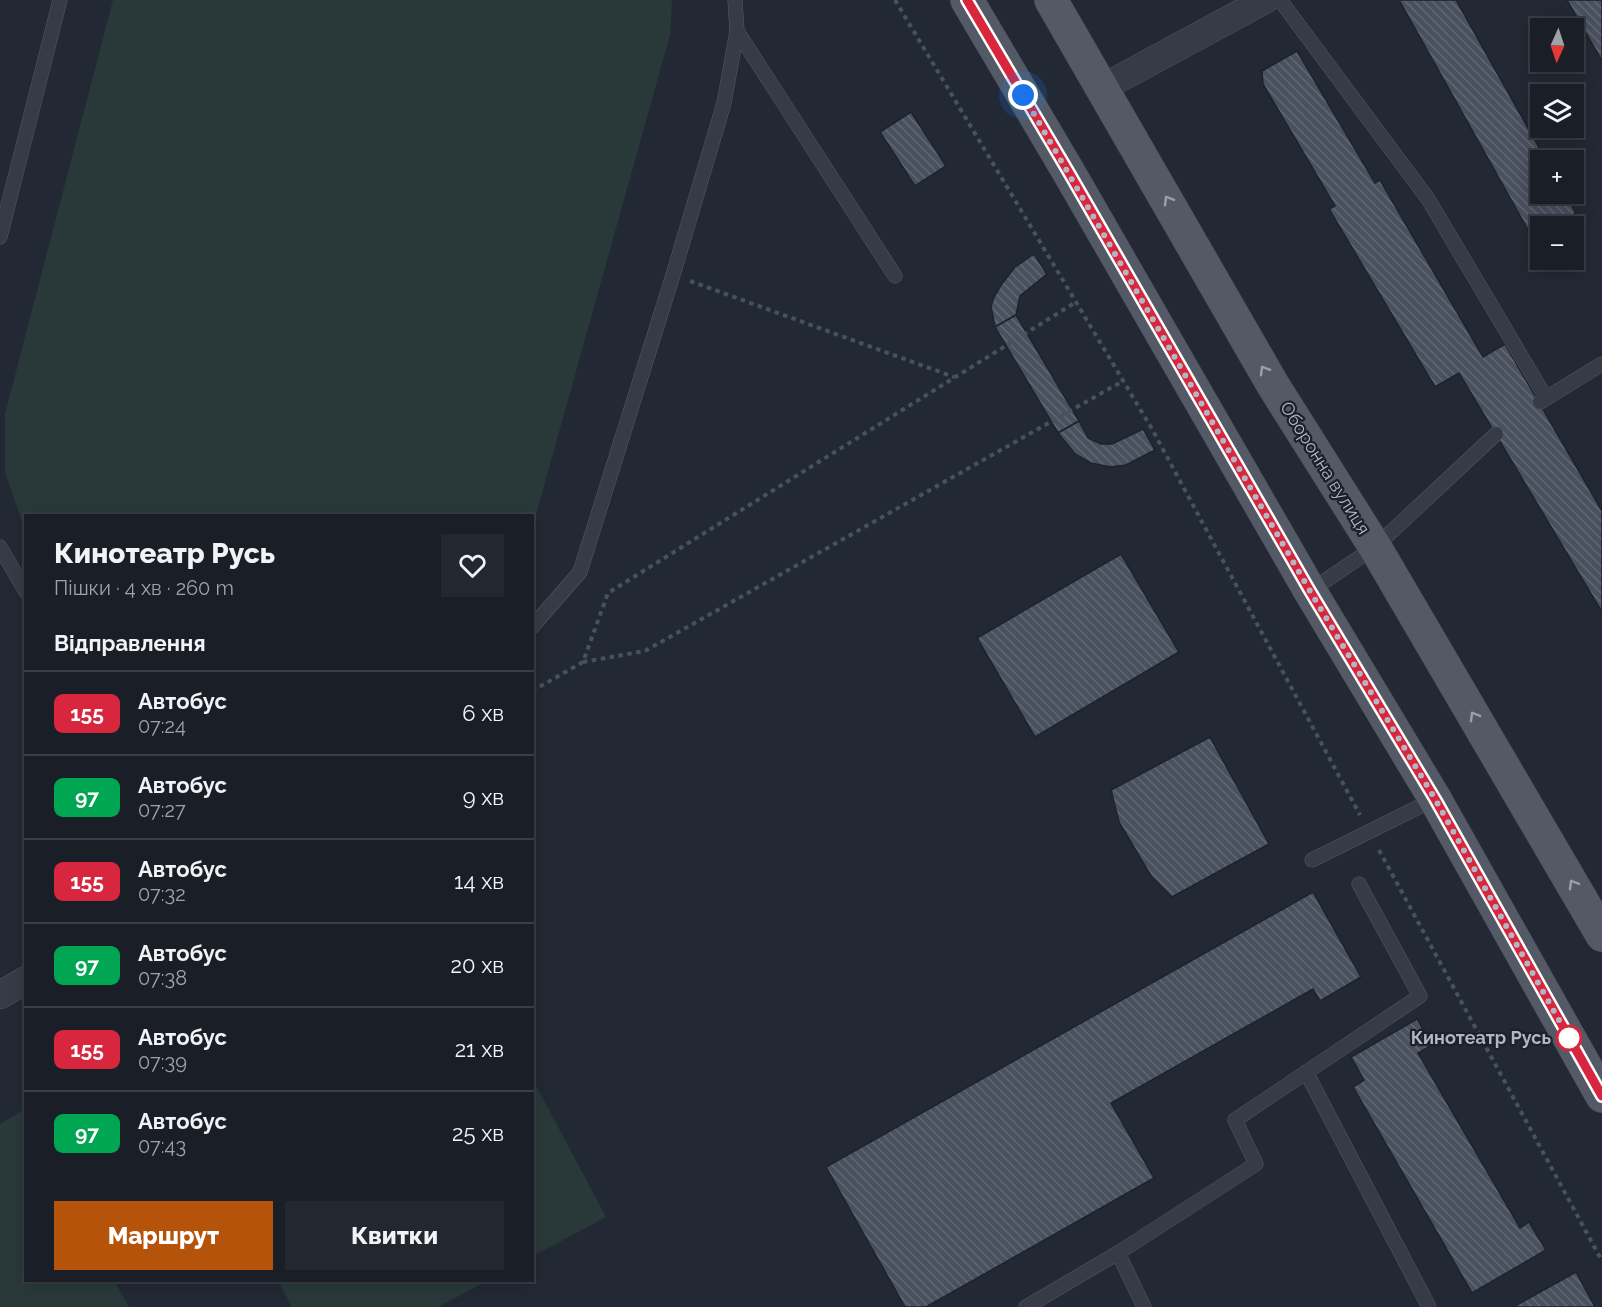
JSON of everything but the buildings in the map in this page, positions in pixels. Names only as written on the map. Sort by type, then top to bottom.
[{"type":"main road","points":[[967,0],[1310,591],[1435,799],[1602,1096]]},
{"type":"main road","name":"Оборонна вулиця","points":[[1051,0],[1273,385],[1375,547],[1602,935]]},
{"type":"street","points":[[1102,88],[1264,0]]},
{"type":"street","points":[[0,994],[24,981]]},
{"type":"lane","points":[[0,237],[60,0]]},
{"type":"lane","points":[[534,625],[580,572],[674,274],[724,103],[737,31],[735,0]]},
{"type":"lane","points":[[1280,0],[1428,199],[1542,401],[1602,364]]},
{"type":"lane","points":[[737,31],[896,276]]},
{"type":"lane","points":[[1310,591],[1375,547],[1496,434]]},
{"type":"lane","points":[[0,547],[24,589]]},
{"type":"lane","points":[[1312,860],[1435,799]]},
{"type":"lane","points":[[1026,1307],[1046,1302],[1118,1252],[1256,1164],[1234,1120],[1420,996],[1359,884]]},
{"type":"lane","points":[[1306,1072],[1429,1307]]},
{"type":"lane","points":[[1118,1252],[1144,1307]]},
{"type":"path","points":[[895,0],[1163,449],[1602,1261]]},
{"type":"path","points":[[674,274],[955,377]]},
{"type":"path","points":[[583,662],[608,593],[1076,302]]},
{"type":"path","points":[[534,691],[583,662],[645,651],[1123,381]]},
{"type":"shaded area","points":[[113,0],[672,0],[670,35],[534,521],[534,514],[24,514],[24,527],[5,472],[5,414]]},
{"type":"shaded area","points":[[534,1082],[606,1217],[534,1255]]},
{"type":"shaded area","points":[[24,1110],[24,1282],[115,1282],[129,1307],[0,1307],[0,1124]]},
{"type":"shaded area","points":[[279,1282],[485,1282],[438,1307],[292,1307]]},
{"type":"bus line","name":"155","points":[[967,0],[1310,591],[1435,799],[1602,1096]]},
{"type":"place","name":"Кинотеатр Русь","points":[[1569,1038]]},
{"type":"route","points":[[1023,95],[1310,591],[1435,799],[1569,1038]]}]
